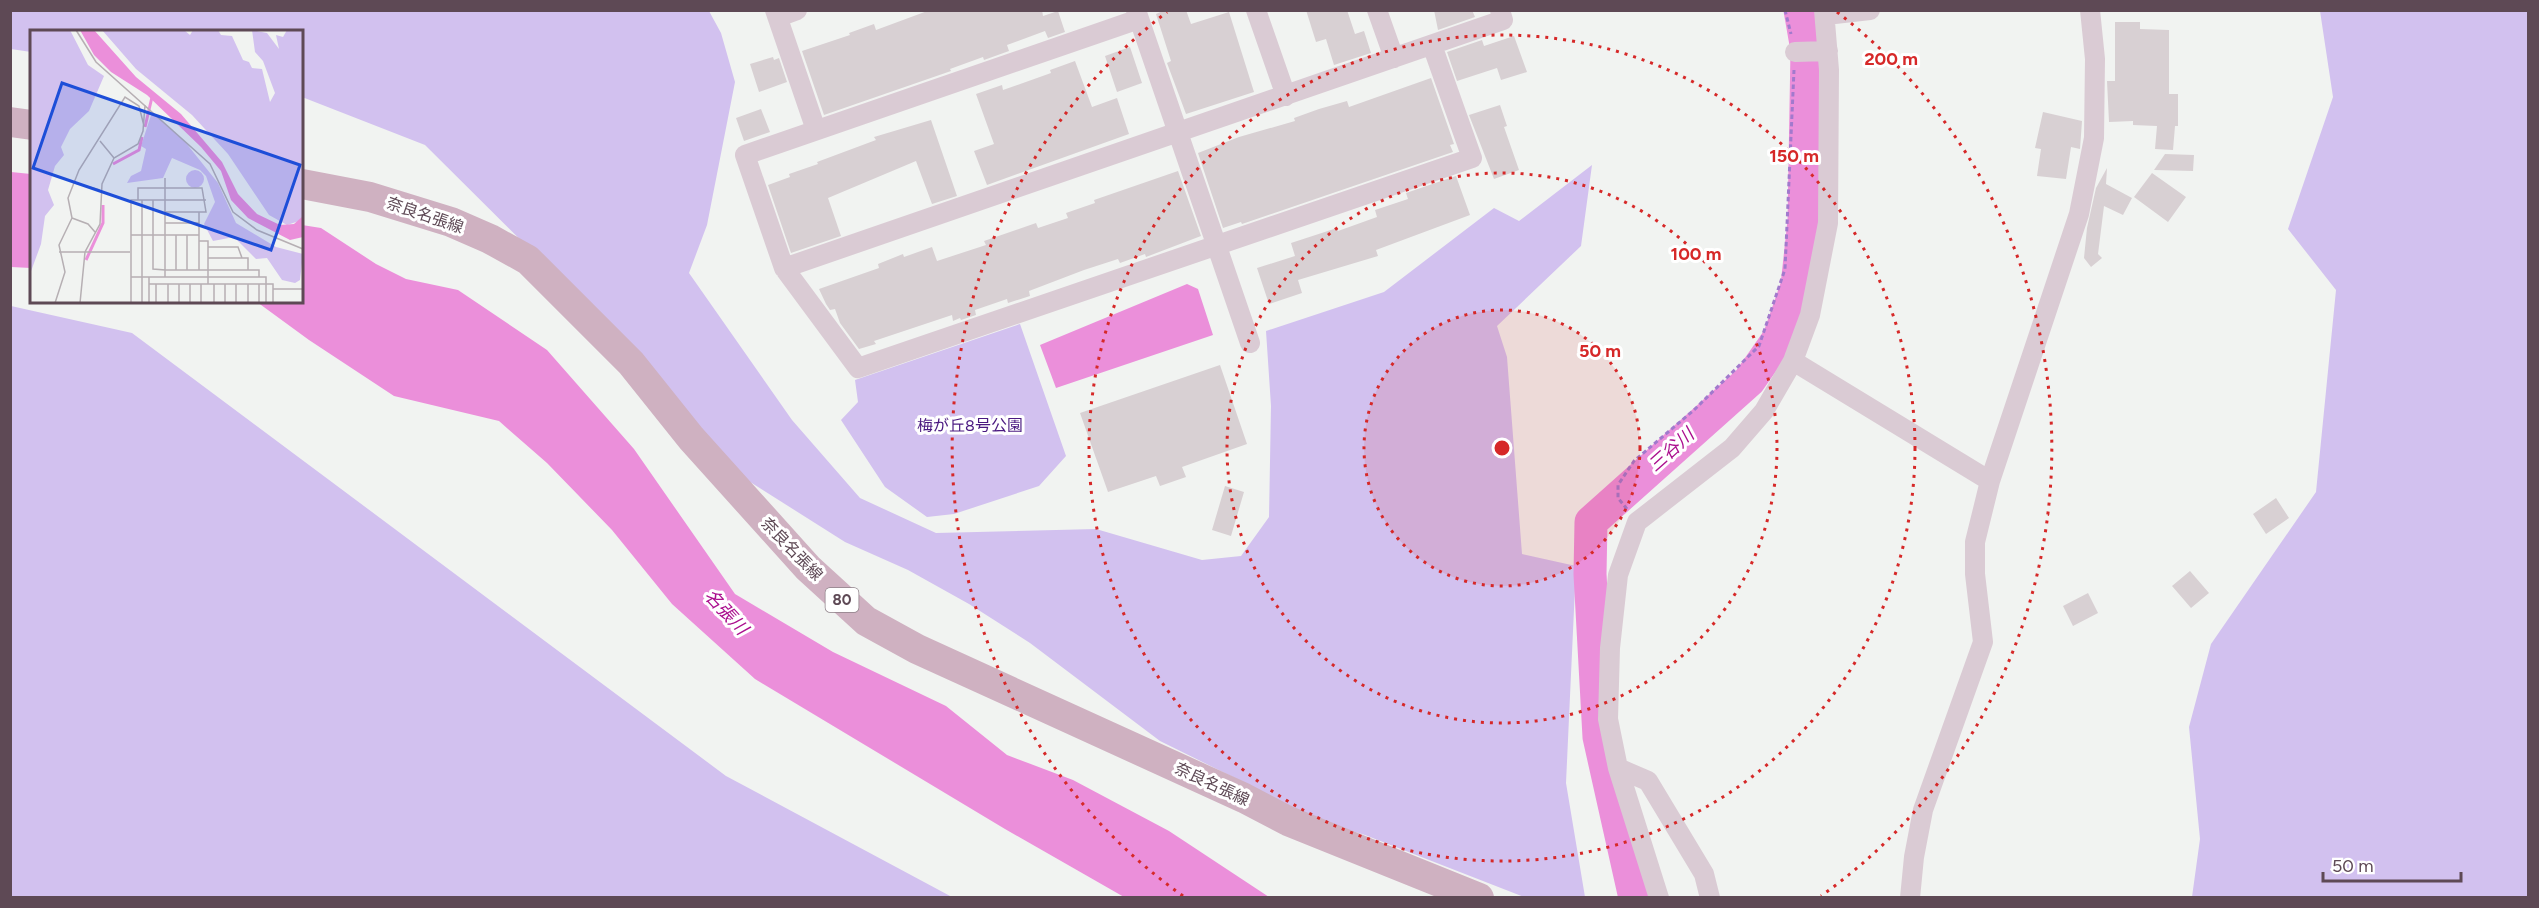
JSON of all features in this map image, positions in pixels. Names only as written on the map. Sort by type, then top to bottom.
[{"type":"main road","points":[[10,122],[30,125]]},
{"type":"main road","name":"奈良名張線","points":[[303,184],[370,197],[451,222],[490,239],[528,260],[631,363],[691,438],[815,575],[866,621],[917,649],[1244,798],[1288,821],[1479,897]]},
{"type":"street","points":[[797,10],[776,14],[816,130]]},
{"type":"street","points":[[1257,10],[1286,96]]},
{"type":"street","points":[[1377,10],[1394,58]]},
{"type":"street","points":[[784,268],[1503,20],[1500,10]]},
{"type":"street","points":[[1659,897],[1618,768],[1608,719],[1610,648],[1618,575],[1637,522],[1732,448],[1764,411],[1793,361],[1810,315],[1828,224],[1825,13],[1870,10]]},
{"type":"street","points":[[1910,897],[1914,857],[1923,810],[1983,642],[1975,543],[1990,481],[2079,214],[2094,138],[2095,59],[2090,10]]},
{"type":"street","points":[[1250,343],[1216,246],[1137,15],[745,155],[784,268],[858,368],[1216,246],[1472,158],[1432,45]]},
{"type":"street","points":[[1798,52],[1827,51]]},
{"type":"street","points":[[1793,361],[1990,481]]},
{"type":"street","points":[[1618,768],[1648,781],[1704,874],[1710,897]]},
{"type":"path","points":[[1618,498],[1618,485],[1634,461],[1694,410],[1759,346],[1785,269],[1798,52],[1785,10]]},
{"type":"green space","points":[[11,11],[709,11],[721,33],[735,82],[707,225],[689,273],[792,420],[860,498],[936,533],[1096,529],[1202,560],[1241,556],[1269,517],[1271,406],[1266,331],[1384,292],[1494,208],[1519,221],[1592,165],[1581,246],[1497,326],[1507,357],[1522,554],[1576,566],[1566,783],[1585,897],[1524,897],[1365,835],[1298,814],[1245,783],[1160,741],[1030,643],[969,604],[908,570],[845,542],[728,468],[573,292],[425,145],[303,97],[303,30],[30,30],[30,52],[11,49]]},
{"type":"green space","points":[[2320,11],[2528,11],[2528,897],[2192,897],[2200,839],[2189,727],[2211,644],[2316,492],[2336,290],[2288,229],[2333,97]]},
{"type":"green space","points":[[11,306],[132,333],[726,776],[952,897],[11,897]]},
{"type":"green space","name":"梅が丘8号公園","points":[[1020,324],[1066,456],[1039,486],[954,514],[927,517],[885,487],[841,420],[858,402],[855,380]]},
{"type":"water","points":[[11,172],[30,174],[30,268],[11,267]]},
{"type":"water","name":"名張川","points":[[303,225],[321,228],[376,264],[406,279],[458,290],[547,350],[634,449],[735,594],[833,652],[946,706],[1007,755],[1073,780],[1169,831],[1269,897],[1124,897],[1005,829],[755,679],[672,604],[612,530],[547,463],[499,421],[394,396],[309,340],[258,303],[303,303]]},
{"type":"water","points":[[1187,284],[1198,289],[1213,335],[1056,388],[1040,345]]},
{"type":"building","points":[[930,10],[1042,10],[1043,16],[1058,11],[1065,32],[1048,38],[1045,31],[1007,45],[1009,51],[984,60],[983,57],[950,69],[951,71],[824,115],[802,51],[850,35],[849,33],[874,24],[876,30]]},
{"type":"building","points":[[1165,10],[1186,10],[1191,24],[1229,12],[1254,92],[1186,114],[1167,63],[1171,61],[1156,14]]},
{"type":"building","points":[[1306,10],[1347,10],[1355,34],[1364,31],[1371,53],[1334,65],[1326,39],[1316,42]]},
{"type":"building","points":[[1434,10],[1472,10],[1475,17],[1438,30]]},
{"type":"building","points":[[2115,22],[2140,22],[2140,29],[2169,30],[2169,94],[2178,94],[2178,126],[2175,126],[2173,150],[2155,149],[2157,126],[2133,125],[2133,121],[2109,122],[2107,81],[2115,81]]},
{"type":"building","points":[[1514,36],[1527,72],[1501,80],[1497,68],[1457,81],[1447,52],[1482,40],[1484,46]]},
{"type":"building","points":[[1130,47],[1142,83],[1117,92],[1105,56]]},
{"type":"building","points":[[773,57],[774,60],[779,58],[787,82],[759,92],[750,64]]},
{"type":"building","points":[[1075,61],[1092,107],[1117,98],[1129,134],[987,185],[974,151],[994,144],[976,94],[1002,85],[1003,90],[1051,73],[1050,70]]},
{"type":"building","points":[[1431,78],[1454,144],[1450,145],[1453,152],[1242,224],[1241,222],[1223,228],[1198,153],[1239,137],[1295,121],[1294,118],[1319,109],[1347,101],[1349,107]]},
{"type":"building","points":[[1500,105],[1507,126],[1504,127],[1519,170],[1494,179],[1469,115]]},
{"type":"building","points":[[761,109],[770,132],[744,141],[736,118]]},
{"type":"building","points":[[2043,112],[2082,121],[2080,149],[2071,147],[2066,179],[2037,176],[2041,149],[2035,148]]},
{"type":"building","points":[[931,120],[957,196],[932,204],[916,161],[828,198],[841,236],[791,253],[768,185],[790,177],[789,174],[818,164],[817,162],[876,140],[874,137]]},
{"type":"building","points":[[2165,154],[2194,155],[2193,171],[2154,170]]},
{"type":"building","points":[[2107,168],[2106,184],[2132,198],[2123,215],[2104,206],[2098,254],[2102,258],[2091,267],[2084,258],[2087,228],[2096,188]]},
{"type":"building","points":[[1178,171],[1201,236],[1146,257],[1145,254],[1120,263],[1118,259],[1084,270],[1029,291],[1030,296],[1008,303],[1007,299],[975,310],[976,315],[961,320],[960,318],[953,321],[952,315],[874,341],[876,344],[859,349],[840,323],[835,309],[830,310],[826,304],[819,289],[879,268],[878,264],[903,254],[904,257],[932,247],[937,261],[986,245],[984,241],[1036,223],[1038,228],[1068,218],[1066,213],[1095,203],[1094,200]]},
{"type":"building","points":[[2152,173],[2186,197],[2168,222],[2134,197]]},
{"type":"building","points":[[1456,176],[1470,215],[1376,250],[1378,256],[1298,280],[1302,293],[1269,304],[1257,268],[1295,256],[1291,243],[1337,228],[1338,231],[1377,217],[1375,210],[1408,199],[1406,193]]},
{"type":"building","points":[[1220,365],[1247,444],[1182,467],[1186,477],[1160,486],[1156,476],[1108,492],[1080,413]]},
{"type":"building","points":[[1225,486],[1244,492],[1231,536],[1212,530]]},
{"type":"building","points":[[2276,498],[2289,518],[2266,534],[2253,514]]},
{"type":"building","points":[[2190,571],[2209,593],[2191,608],[2172,586]]},
{"type":"building","points":[[2088,593],[2098,613],[2073,626],[2063,606]]},
{"type":"waterway","name":"三谷川","points":[[1635,898],[1599,737],[1590,574],[1591,522],[1749,381],[1779,338],[1797,286],[1804,221],[1807,50],[1800,10]]}]
